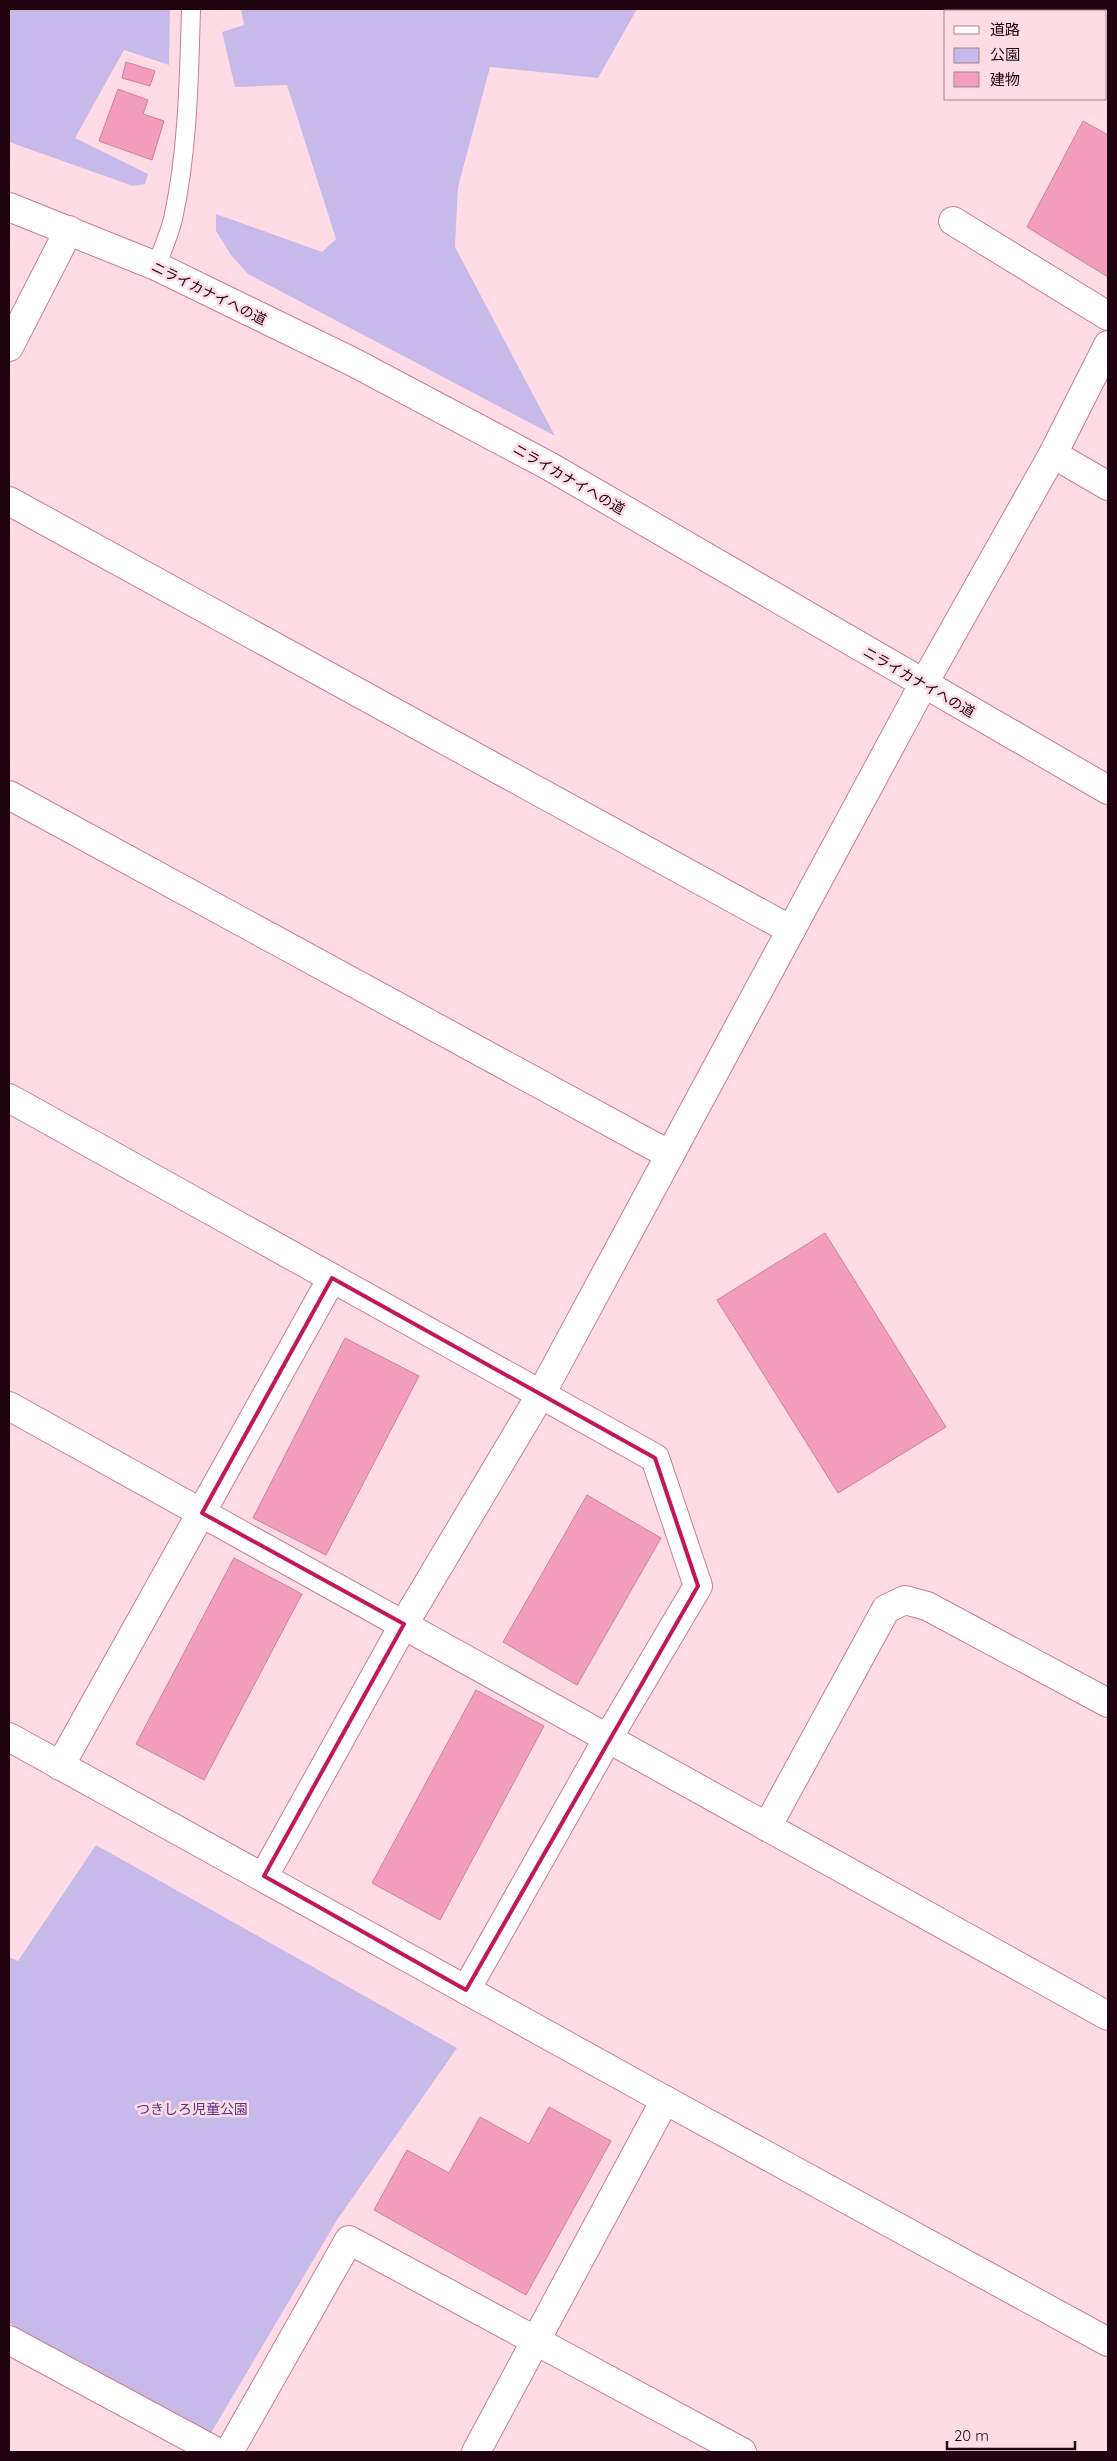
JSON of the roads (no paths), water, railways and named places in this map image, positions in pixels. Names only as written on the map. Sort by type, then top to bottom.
[{"type":"street","name":"ニライカナイへの道","points":[[9,207],[156,266],[353,362],[549,466],[923,685],[1108,790]]},
{"type":"street","points":[[953,221],[1108,316]]},
{"type":"street","points":[[9,347],[69,230]]},
{"type":"street","points":[[264,1876],[404,1624],[541,1394],[923,685],[1053,454],[1108,345]]},
{"type":"street","points":[[1053,454],[1108,486]]},
{"type":"street","points":[[9,501],[791,930]]},
{"type":"street","points":[[9,795],[670,1155]]},
{"type":"street","points":[[9,1098],[655,1458],[698,1586],[608,1738],[466,1990]]},
{"type":"street","points":[[60,1766],[332,1278]]},
{"type":"street","points":[[9,1406],[1108,2016]]},
{"type":"street","points":[[767,1827],[886,1609],[905,1600],[927,1606],[1108,1703]]},
{"type":"street","points":[[9,1737],[264,1876],[664,2100],[1108,2342]]},
{"type":"street","points":[[476,2452],[537,2341],[664,2100]]},
{"type":"street","points":[[229,2452],[348,2240],[742,2452]]},
{"type":"street","points":[[9,2340],[217,2452]]},
{"type":"lane","points":[[156,266],[172,221],[182,170],[189,84],[191,9]]},
{"type":"park label","name":"つきしろ児童公園","points":[[192,2109]]}]
